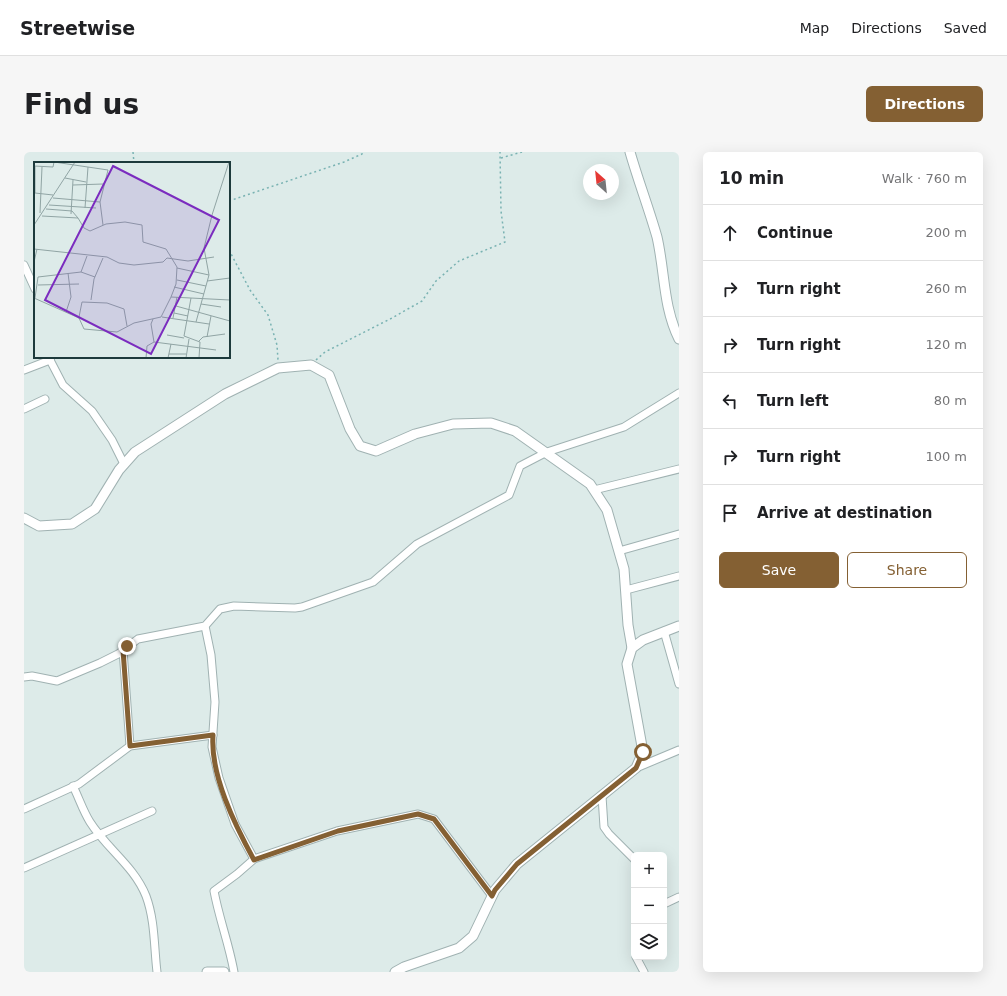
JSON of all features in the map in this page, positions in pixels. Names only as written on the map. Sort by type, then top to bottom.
[{"type":"street","points":[[630,152],[657,238],[667,307],[673,327],[679,339]]},
{"type":"street","points":[[24,265],[34,287]]},
{"type":"street","points":[[24,370],[50,359],[63,385],[92,411],[112,440],[124,464]]},
{"type":"street","points":[[24,518],[39,526],[72,524],[95,509],[119,470],[135,452],[225,394],[278,368],[311,365],[329,375],[350,429],[360,446],[376,451],[415,434],[453,424],[491,423],[516,431],[590,484],[607,510],[624,569],[628,625],[632,648],[627,664],[643,752],[636,768]]},
{"type":"street","points":[[24,677],[32,676],[57,681],[100,664],[138,639],[205,626],[220,609],[234,606],[294,608],[373,582],[417,544],[509,495],[520,466],[547,452],[624,427],[679,393]]},
{"type":"street","points":[[24,409],[45,399]]},
{"type":"street","points":[[594,490],[679,469]]},
{"type":"street","points":[[619,551],[679,534]]},
{"type":"street","points":[[626,590],[679,576]]},
{"type":"street","points":[[205,626],[211,655],[214,702],[212,747],[219,778],[235,824],[254,860]]},
{"type":"street","points":[[632,648],[643,640],[679,626]]},
{"type":"street","points":[[664,631],[678,676],[679,684]]},
{"type":"street","points":[[123,650],[130,746]]},
{"type":"street","points":[[24,809],[79,784],[130,746],[213,735]]},
{"type":"street","points":[[395,972],[404,967],[459,948],[473,936],[495,890],[517,864],[636,768],[679,750]]},
{"type":"street","points":[[73,786],[90,823],[130,869],[145,895],[152,916],[157,972]]},
{"type":"street","points":[[602,796],[604,827],[631,856]]},
{"type":"street","points":[[24,868],[152,811]]},
{"type":"street","points":[[234,972],[230,950],[217,908],[214,891],[254,860],[338,831],[418,814],[434,819],[492,896]]},
{"type":"street","points":[[667,903],[679,897]]},
{"type":"street","points":[[638,960],[644,972]]},
{"type":"street","points":[[207,972],[224,972]]},
{"type":"path","points":[[133,152],[134,162]]},
{"type":"path","points":[[230,201],[344,162],[362,154],[363,152]]},
{"type":"path","points":[[311,365],[325,352],[422,301],[436,281],[459,261],[505,242],[501,211],[500,152]]},
{"type":"path","points":[[501,158],[522,152]]},
{"type":"path","points":[[230,252],[250,290],[268,315],[277,345],[278,368]]},
{"type":"route","points":[[127,646],[123,650],[130,746],[213,735],[212,747],[219,778],[235,824],[254,860],[338,831],[418,814],[434,819],[492,896],[495,890],[517,864],[636,768],[643,752]]}]
